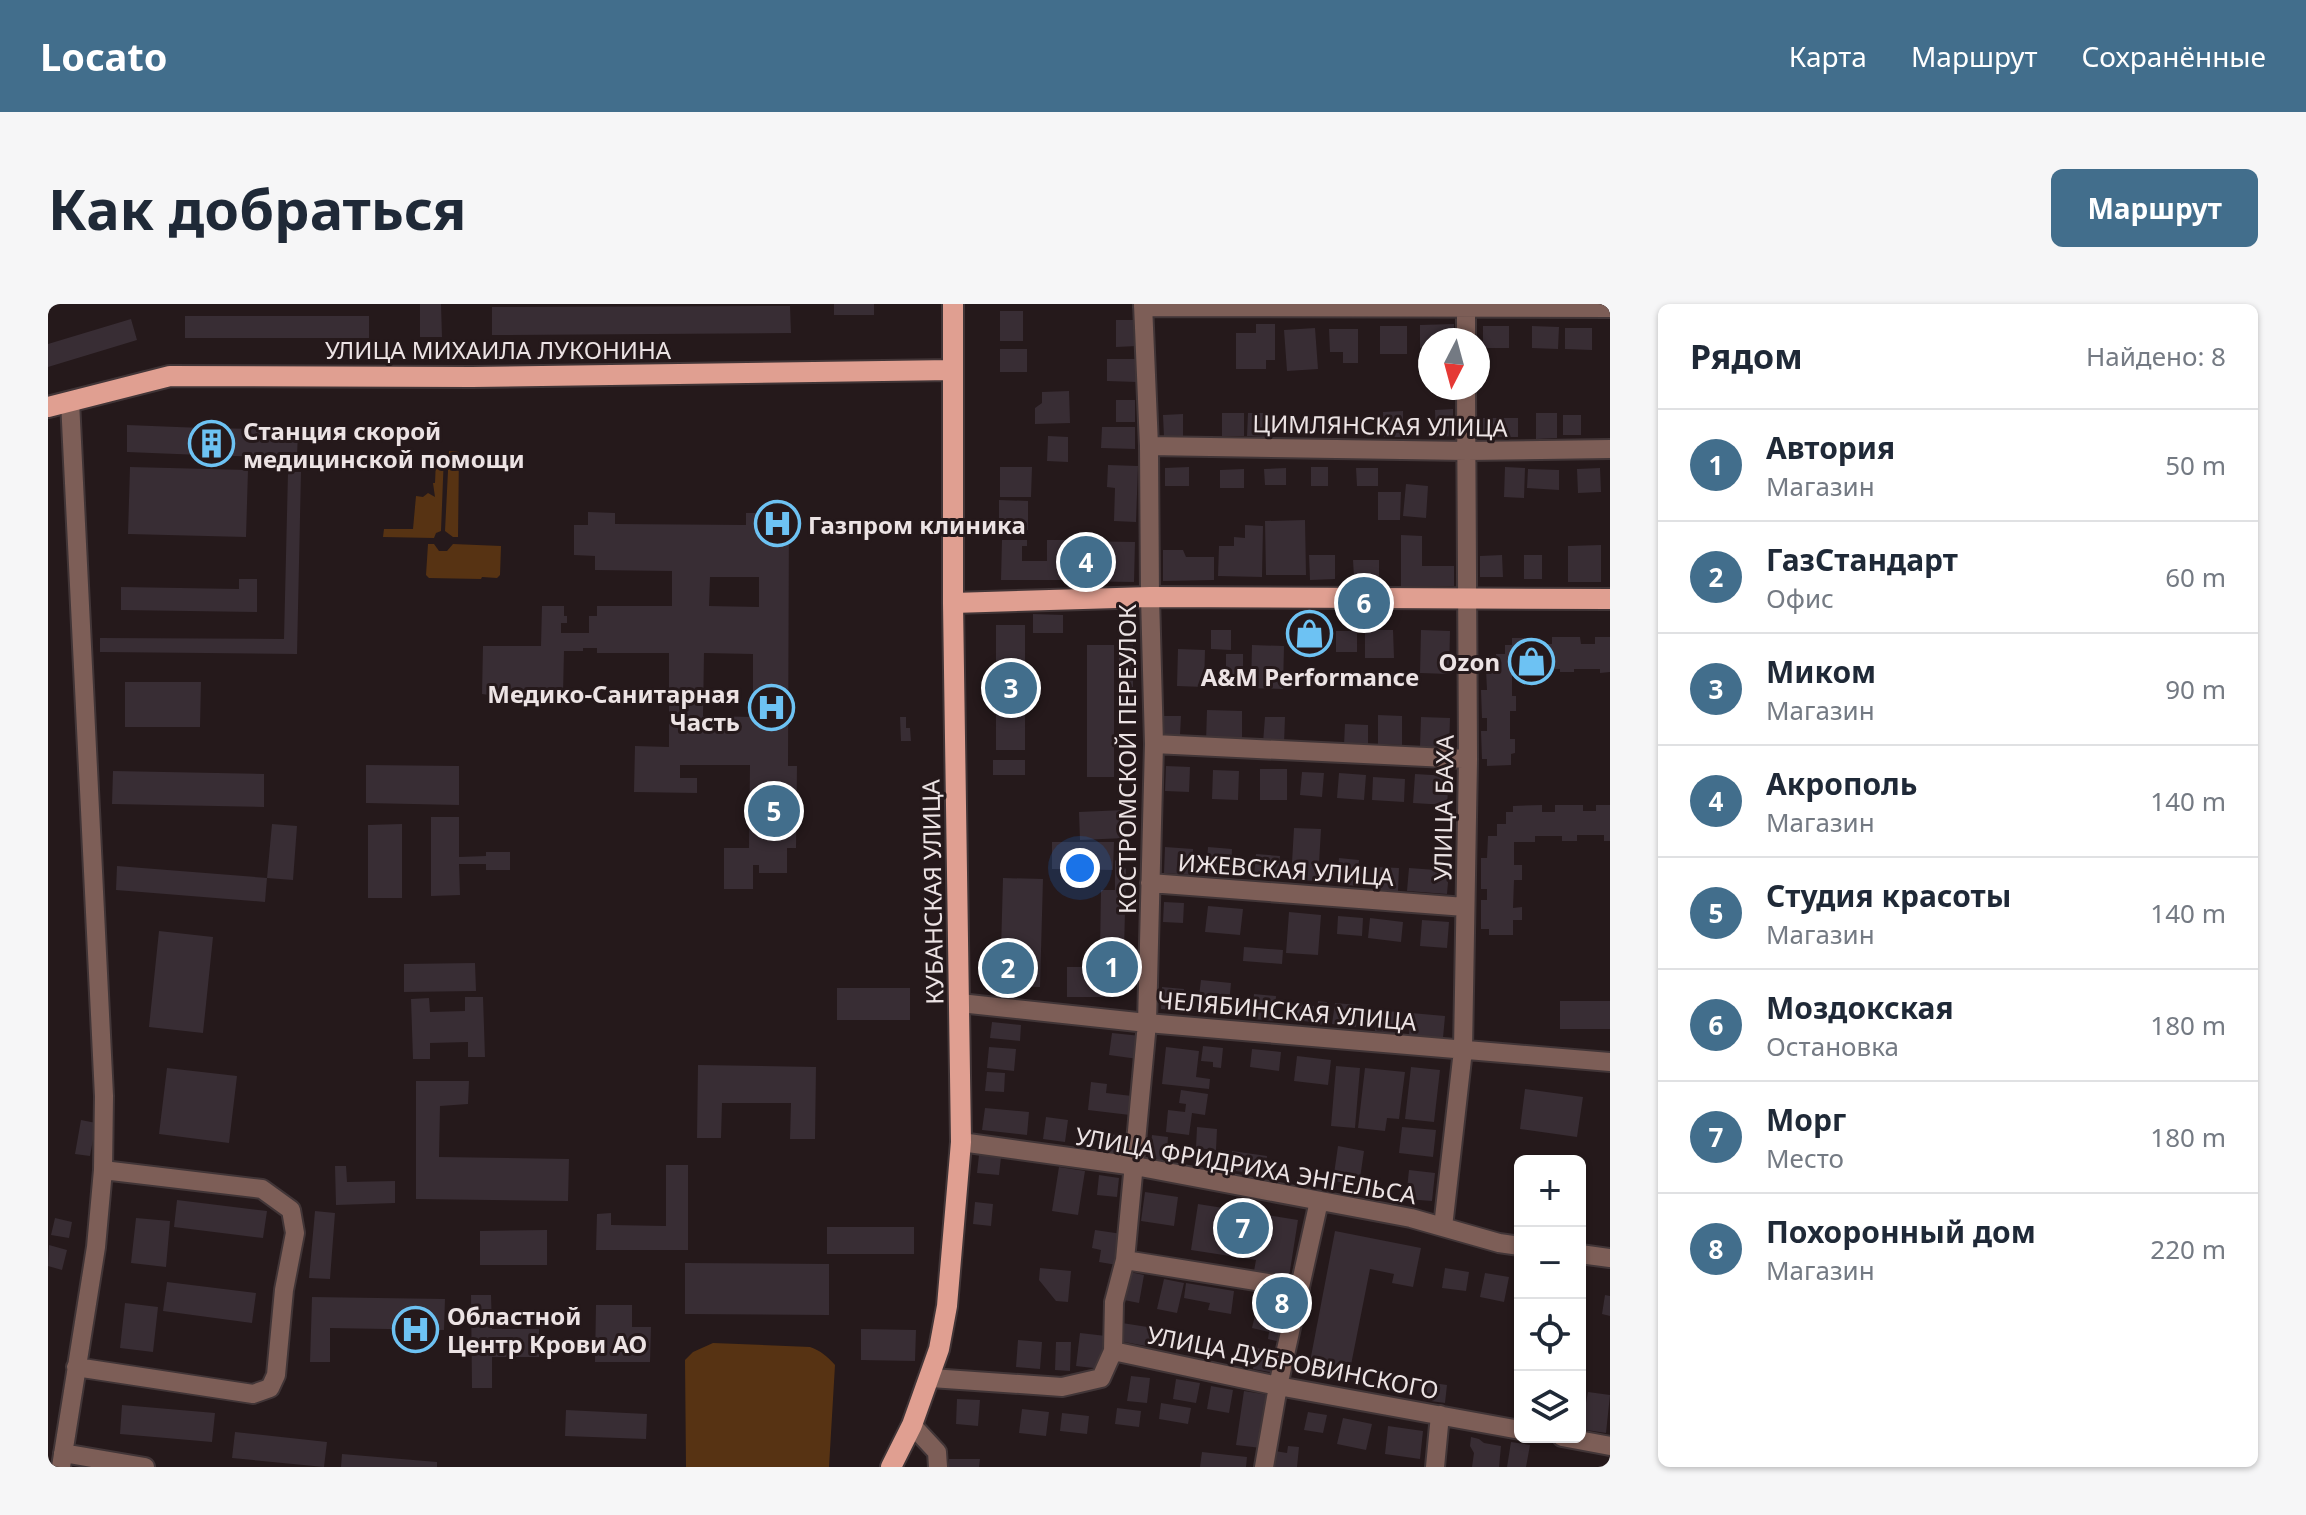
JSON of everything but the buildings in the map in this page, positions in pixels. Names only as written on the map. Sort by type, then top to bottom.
[{"type":"main road","name":"КУБАНСКАЯ УЛИЦА","points":[[891,1467],[912,1425],[939,1349],[947,1306],[961,1142],[953,603],[953,304]]},
{"type":"main road","name":"УЛИЦА МИХАИЛА ЛУКОНИНА","points":[[48,407],[170,376],[503,376],[952,370]]},
{"type":"main road","points":[[953,603],[1150,597],[1610,599]]},
{"type":"street","points":[[1143,306],[1610,308]]},
{"type":"street","name":"КОСТРОМСКОЙ ПЕРЕУЛОК","points":[[1113,1351],[1114,1302],[1125,1260],[1147,1023],[1154,744],[1149,446],[1143,306]]},
{"type":"street","points":[[1466,306],[1466,328]]},
{"type":"street","name":"УЛИЦА БАХА","points":[[1443,1227],[1463,1050],[1468,759],[1466,400]]},
{"type":"street","points":[[70,401],[104,1096],[103,1170],[96,1247],[62,1460],[145,1467]]},
{"type":"street","name":"ЦИМЛЯНСКАЯ УЛИЦА","points":[[1149,446],[1467,451],[1610,449]]},
{"type":"street","points":[[1154,744],[1468,759]]},
{"type":"street","name":"ИЖЕВСКАЯ УЛИЦА","points":[[1150,883],[1465,907]]},
{"type":"street","name":"ЧЕЛЯБИНСКАЯ УЛИЦА","points":[[960,1003],[1147,1023],[1610,1062]]},
{"type":"street","name":"УЛИЦА ФРИДРИХА ЭНГЕЛЬСА","points":[[961,1142],[1135,1166],[1411,1218],[1514,1245]]},
{"type":"street","points":[[76,1367],[253,1394],[270,1388],[276,1375],[284,1290],[295,1233],[291,1210],[262,1189],[103,1170]]},
{"type":"street","points":[[1264,1467],[1278,1386],[1319,1201]]},
{"type":"street","points":[[1586,1255],[1610,1258]]},
{"type":"street","points":[[1125,1260],[1300,1288]]},
{"type":"street","name":"УЛИЦА ДУБРОВИНСКОГО","points":[[931,1378],[1062,1387],[1101,1378],[1113,1351],[1278,1386],[1514,1429]]},
{"type":"street","points":[[1435,1467],[1440,1415]]},
{"type":"street","points":[[912,1425],[937,1452],[938,1467]]},
{"type":"street","points":[[1586,1442],[1610,1446]]},
{"type":"shaded area","points":[[449,451],[459,452],[458,537],[445,531]]},
{"type":"shaded area","points":[[439,454],[444,454],[441,531],[434,538],[383,537],[384,529],[413,529],[416,496],[423,497],[428,493],[435,497],[433,483]]},
{"type":"shaded area","points":[[428,544],[434,544],[439,551],[447,551],[453,544],[501,546],[500,575],[481,579],[429,578],[426,575]]},
{"type":"shaded area","points":[[713,1343],[810,1347],[835,1365],[829,1467],[686,1467],[685,1360],[693,1352]]},
{"type":"place","name":"Станция скорой медицинской помощи","points":[[212,444]]},
{"type":"place","name":"Газпром клиника","points":[[777,524]]},
{"type":"place","name":"Акрополь","points":[[1086,562]]},
{"type":"place","name":"Моздокская","points":[[1364,603]]},
{"type":"place","name":"A&M Performance","points":[[1310,634]]},
{"type":"place","name":"Ozon","points":[[1531,661]]},
{"type":"place","name":"Миком","points":[[1011,688]]},
{"type":"place","name":"Медико-Санитарная Часть","points":[[771,707]]},
{"type":"place","name":"Студия красоты","points":[[774,811]]},
{"type":"place","name":"Автория","points":[[1112,967]]},
{"type":"place","name":"ГазСтандарт","points":[[1008,968]]},
{"type":"place","name":"Морг","points":[[1243,1228]]},
{"type":"place","name":"Похоронный дом","points":[[1282,1303]]},
{"type":"place","name":"Областной Центр Крови АО","points":[[416,1329]]}]
